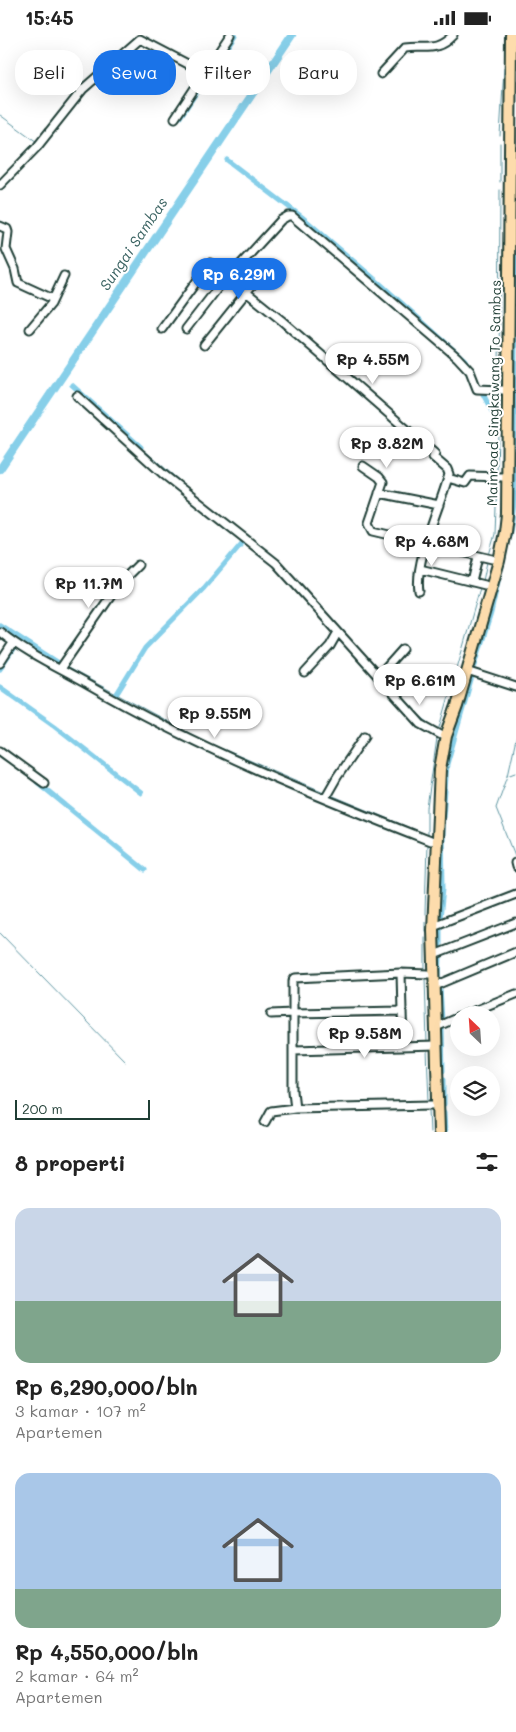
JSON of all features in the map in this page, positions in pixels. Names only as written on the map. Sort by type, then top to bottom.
[{"type":"highway","name":"Mainroad Singkawang To Sambas","points":[[433,1132],[433,1046],[436,1027],[433,926],[435,765],[441,735],[498,561],[505,532],[507,503],[505,413],[507,124],[505,35]]},
{"type":"highway","name":"Mainroad Singkawang To Sambas","points":[[439,1132],[428,974],[427,934],[430,841],[442,755],[467,671],[471,646],[500,527],[505,413],[502,391],[507,124],[511,35]]},
{"type":"street","points":[[220,50],[230,35]]},
{"type":"street","points":[[381,74],[405,47],[432,48],[444,43],[453,35]]},
{"type":"street","points":[[0,185],[34,150],[84,89],[142,37],[186,62]]},
{"type":"street","points":[[175,118],[190,95]]},
{"type":"street","points":[[186,329],[228,277],[281,220],[292,216],[457,357],[470,371],[477,389],[502,391]]},
{"type":"street","points":[[0,226],[6,229],[8,233],[6,249],[16,269],[18,283],[52,299]]},
{"type":"street","points":[[162,329],[210,263],[281,320],[435,453],[433,457],[447,469],[449,474],[426,544],[418,579],[419,591]]},
{"type":"street","points":[[30,329],[51,304],[64,276]]},
{"type":"street","points":[[204,345],[253,283]]},
{"type":"street","points":[[77,397],[163,474],[276,563],[421,724],[441,735]]},
{"type":"street","points":[[363,466],[382,481],[369,523],[371,529],[378,533],[492,559]]},
{"type":"street","points":[[448,478],[464,483],[470,476],[502,477]]},
{"type":"street","points":[[379,493],[439,505]]},
{"type":"street","points":[[472,582],[478,557]]},
{"type":"street","points":[[60,669],[110,597],[138,565]]},
{"type":"street","points":[[420,569],[485,585]]},
{"type":"street","points":[[0,632],[13,643],[174,732],[236,761],[430,841]]},
{"type":"street","points":[[305,673],[330,646],[338,632]]},
{"type":"street","points":[[0,663],[13,643]]},
{"type":"street","points":[[378,677],[403,649]]},
{"type":"street","points":[[467,671],[516,687]]},
{"type":"street","points":[[325,798],[337,777],[366,736]]},
{"type":"street","points":[[0,751],[44,783]]},
{"type":"street","points":[[516,863],[516,867]]},
{"type":"street","points":[[433,926],[516,894]]},
{"type":"street","points":[[434,955],[516,923]]},
{"type":"street","points":[[434,986],[516,951]]},
{"type":"street","points":[[401,973],[403,1046]]},
{"type":"street","points":[[295,1108],[293,1091],[292,981],[295,978],[401,973],[428,974]]},
{"type":"street","points":[[486,1006],[516,994]]},
{"type":"street","points":[[271,1014],[402,1011]]},
{"type":"street","points":[[436,1027],[450,1021]]},
{"type":"street","points":[[294,1050],[433,1046]]},
{"type":"street","points":[[265,1122],[271,1111],[295,1108],[432,1105]]},
{"type":"waterway","points":[[122,50],[137,35]]},
{"type":"waterway","points":[[180,117],[235,35]]},
{"type":"waterway","name":"Sungai Sambas","points":[[0,469],[292,35]]},
{"type":"waterway","points":[[500,136],[504,68]]},
{"type":"waterway","points":[[65,106],[74,95]]},
{"type":"waterway","points":[[0,115],[37,142]]},
{"type":"waterway","points":[[500,143],[500,182]]},
{"type":"waterway","points":[[227,160],[302,217],[385,288],[465,360],[468,366]]},
{"type":"waterway","points":[[499,386],[500,190]]},
{"type":"waterway","points":[[509,537],[515,493],[516,233]]},
{"type":"waterway","points":[[72,385],[141,447]]},
{"type":"waterway","points":[[483,394],[498,423]]},
{"type":"waterway","points":[[497,473],[499,394]]},
{"type":"waterway","points":[[144,450],[260,546]]},
{"type":"waterway","points":[[489,555],[495,534],[497,480]]},
{"type":"waterway","points":[[116,695],[145,648],[204,588],[243,542]]},
{"type":"waterway","points":[[279,561],[298,582]]},
{"type":"waterway","points":[[483,581],[487,562]]},
{"type":"waterway","points":[[473,671],[491,613],[499,577]]},
{"type":"waterway","points":[[124,585],[130,579]]},
{"type":"waterway","points":[[415,712],[439,731],[480,588]]},
{"type":"waterway","points":[[83,642],[99,618]]},
{"type":"waterway","points":[[0,625],[59,663]]},
{"type":"waterway","points":[[0,669],[18,642]]},
{"type":"waterway","points":[[66,667],[204,741],[324,792]]},
{"type":"waterway","points":[[440,919],[443,888],[442,830],[447,764],[472,677]]},
{"type":"waterway","points":[[0,687],[55,726],[141,793]]},
{"type":"waterway","points":[[331,795],[427,835],[427,808],[437,738]]},
{"type":"waterway","points":[[516,739],[508,775],[516,772]]},
{"type":"waterway","points":[[508,775],[496,808],[516,858]]},
{"type":"waterway","points":[[37,782],[145,870]]},
{"type":"waterway","points":[[333,798],[371,814]]},
{"type":"waterway","points":[[425,914],[427,844]]},
{"type":"waterway","points":[[425,922],[425,931]]},
{"type":"waterway","points":[[440,927],[440,949]]},
{"type":"waterway","points":[[0,933],[125,1061]]},
{"type":"waterway","points":[[425,938],[425,970]]},
{"type":"waterway","points":[[439,979],[440,957]]},
{"type":"waterway","points":[[425,977],[427,1042]]},
{"type":"waterway","points":[[440,987],[442,1021]]},
{"type":"waterway","points":[[442,1020],[516,989]]},
{"type":"waterway","points":[[441,1029],[450,1026]]},
{"type":"waterway","points":[[442,1028],[443,1071]]},
{"type":"waterway","points":[[427,1050],[429,1101]]},
{"type":"waterway","points":[[444,1079],[444,1104]]},
{"type":"waterway","points":[[429,1109],[430,1132]]},
{"type":"waterway","points":[[444,1112],[445,1132]]}]
